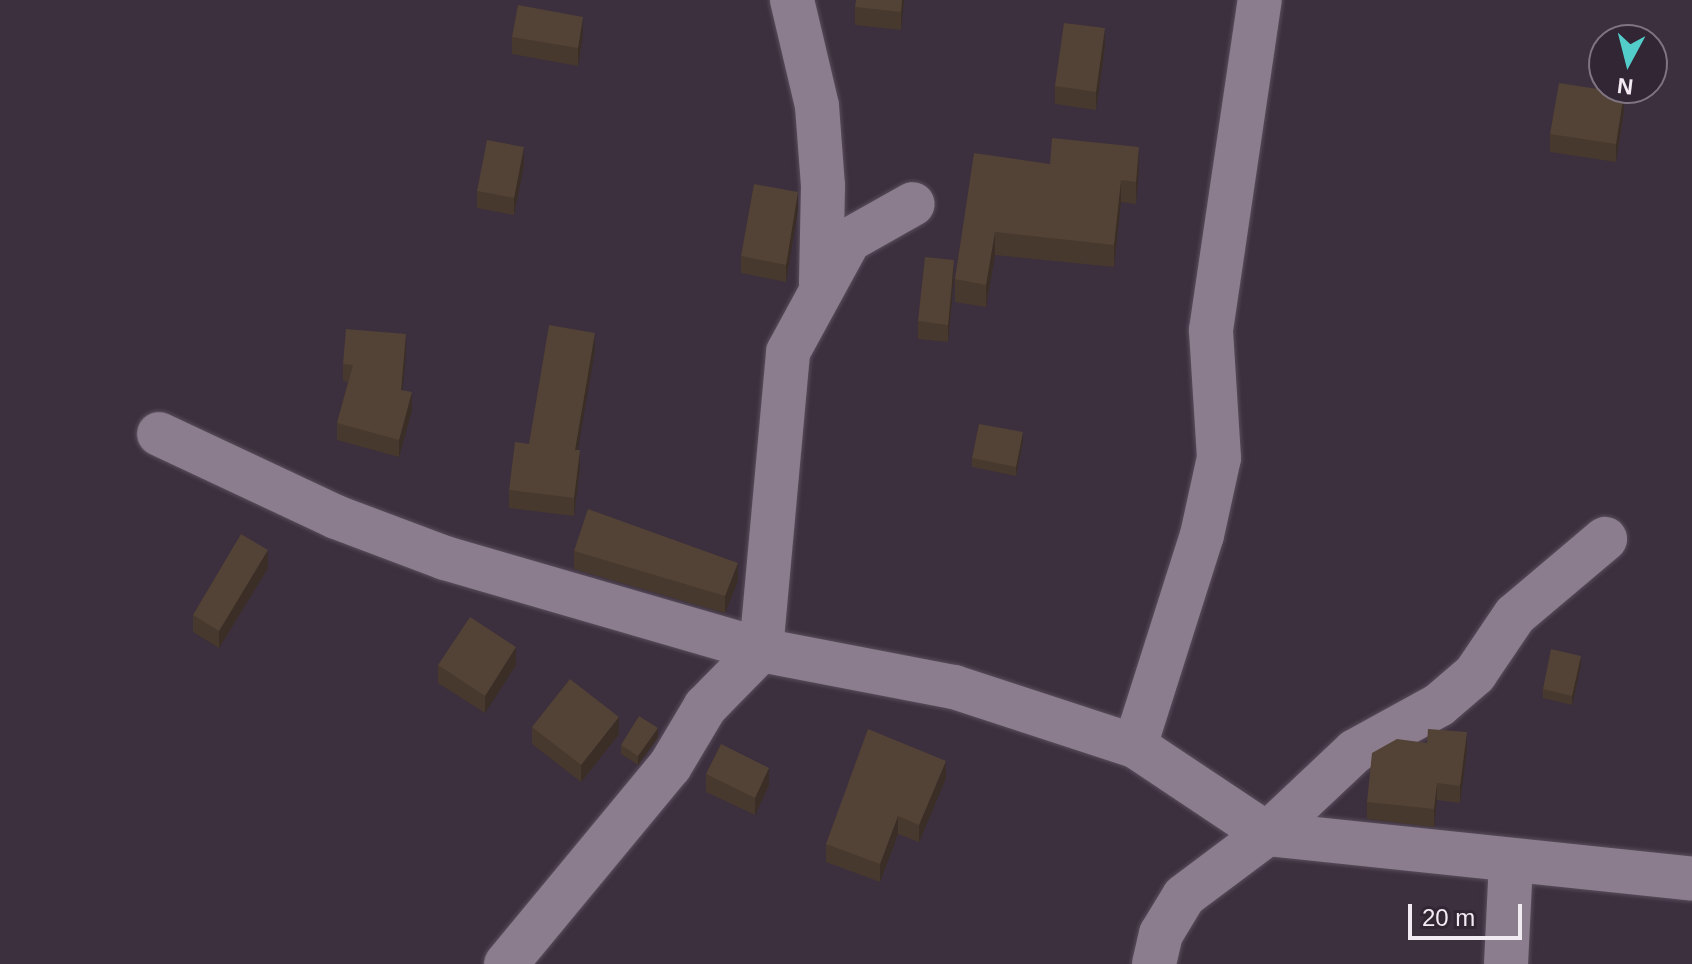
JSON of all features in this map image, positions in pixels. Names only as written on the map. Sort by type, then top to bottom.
[{"type":"street","points":[[792,0],[817,106],[823,186],[821,291]]},
{"type":"street","points":[[1135,746],[1202,535],[1219,458],[1211,330],[1260,0]]},
{"type":"street","points":[[506,964],[670,766],[705,707],[761,650],[788,352],[849,240],[913,204]]},
{"type":"street","points":[[159,434],[336,517],[445,558],[761,650],[954,687],[1135,746],[1267,834],[1692,879]]},
{"type":"street","points":[[1154,964],[1161,934],[1184,896],[1267,834],[1355,751],[1439,705],[1463,685],[1515,615],[1605,539]]},
{"type":"street","points":[[1506,964],[1511,860]]},
{"type":"building","points":[[856,0],[902,0],[901,12],[855,7]]},
{"type":"building","points":[[518,5],[583,17],[578,48],[512,37]]},
{"type":"building","points":[[1064,23],[1105,28],[1096,92],[1055,86]]},
{"type":"building","points":[[1559,83],[1588,87],[1588,104],[1622,104],[1616,144],[1550,134]]},
{"type":"building","points":[[1052,138],[1139,147],[1136,182],[1121,180],[1114,245],[995,232],[986,285],[955,279],[974,153],[1050,164]]},
{"type":"building","points":[[487,140],[524,147],[514,198],[477,191]]},
{"type":"building","points":[[754,184],[798,192],[786,265],[741,256]]},
{"type":"building","points":[[925,257],[954,260],[948,325],[918,321]]},
{"type":"building","points":[[549,325],[595,333],[575,450],[580,450],[574,498],[509,490],[515,442],[529,444]]},
{"type":"building","points":[[346,329],[406,334],[401,390],[412,392],[399,440],[337,423],[353,365],[343,364]]},
{"type":"building","points":[[979,424],[1023,432],[1016,467],[972,458]]},
{"type":"building","points":[[588,509],[738,563],[725,596],[574,551]]},
{"type":"building","points":[[241,534],[268,550],[219,631],[193,615]]},
{"type":"building","points":[[470,617],[516,647],[485,696],[438,665]]},
{"type":"building","points":[[1551,649],[1581,656],[1572,696],[1543,689]]},
{"type":"building","points":[[570,679],[619,717],[581,765],[532,727]]},
{"type":"building","points":[[639,716],[658,728],[638,756],[621,745]]},
{"type":"building","points":[[868,729],[946,761],[919,825],[898,816],[880,864],[826,844]]},
{"type":"building","points":[[1428,729],[1467,732],[1460,786],[1437,783],[1434,809],[1367,802],[1372,753],[1397,739],[1427,743]]},
{"type":"building","points":[[721,744],[769,768],[755,798],[706,774]]}]
